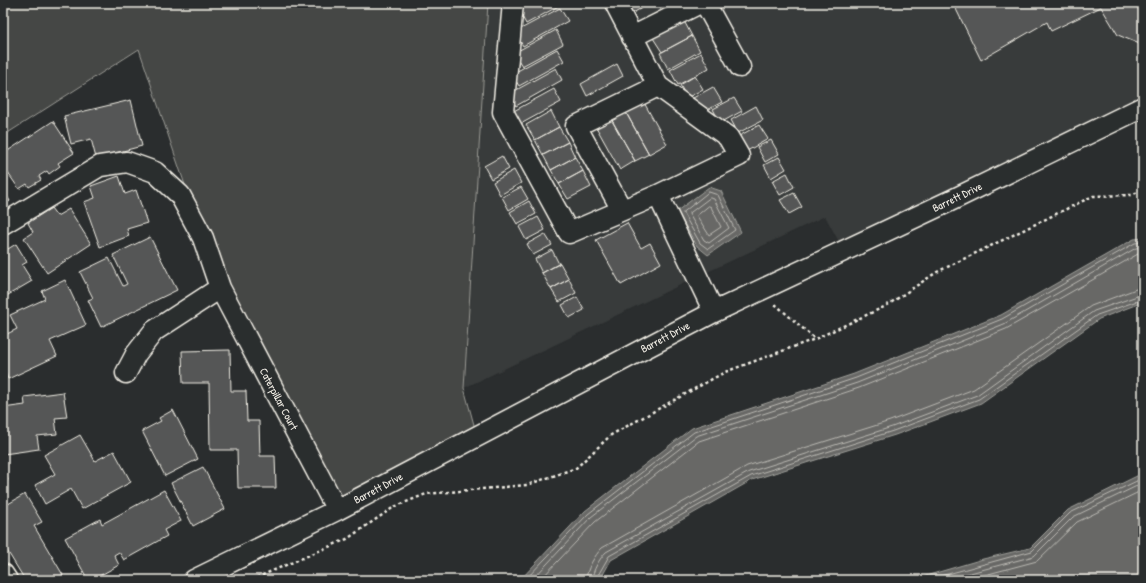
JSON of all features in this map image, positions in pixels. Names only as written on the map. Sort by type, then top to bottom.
[{"type":"street","points":[[512,3],[503,112],[569,233],[658,195],[739,156],[728,137],[658,86],[615,3]]},
{"type":"street","points":[[632,37],[700,3]]},
{"type":"street","points":[[704,3],[740,67]]},
{"type":"street","points":[[622,210],[576,126],[658,86]]},
{"type":"street","name":"Barrett Drive","points":[[194,580],[337,510],[714,312],[1143,107]]},
{"type":"street","name":"Caterpillar Court","points":[[3,224],[100,166],[127,162],[155,172],[180,195],[203,238],[220,288],[337,510]]},
{"type":"street","points":[[658,195],[714,312]]},
{"type":"street","points":[[126,373],[136,354],[154,331],[220,288]]},
{"type":"street","points":[[3,574],[7,580]]},
{"type":"path","points":[[251,580],[348,539],[394,507],[426,494],[527,485],[576,468],[611,435],[725,372],[815,339],[886,306],[937,272],[1093,196],[1132,195],[1143,189]]},
{"type":"path","points":[[764,288],[775,305],[815,339]]},
{"type":"shaded area","points":[[3,3],[488,3],[464,388],[477,436],[337,510],[203,238],[139,49],[3,136]]},
{"type":"shaded area","points":[[488,3],[1143,3],[1143,107],[844,251],[825,216],[464,388]]},
{"type":"water","points":[[709,187],[721,191],[741,232],[708,255],[697,246],[677,211]]},
{"type":"water","points":[[1143,238],[1143,302],[1099,319],[981,403],[895,435],[752,480],[611,560],[600,580],[520,580],[585,511],[692,428],[854,374],[1001,315],[1134,239]]},
{"type":"water","points":[[1143,473],[1143,580],[912,580],[983,559],[1030,548],[1068,510]]},
{"type":"building","points":[[530,3],[564,3],[526,24],[518,9]]},
{"type":"building","points":[[622,3],[651,3],[629,15]]},
{"type":"building","points":[[953,3],[1143,3],[1143,44],[1142,45],[1118,35],[1101,7],[1051,31],[1047,22],[981,60]]},
{"type":"building","points":[[560,8],[568,21],[523,46],[515,32]]},
{"type":"building","points":[[684,21],[692,36],[662,52],[653,38]]},
{"type":"building","points":[[556,30],[563,44],[522,66],[514,53]]},
{"type":"building","points":[[692,36],[700,51],[668,69],[660,53]]},
{"type":"building","points":[[557,49],[564,61],[519,86],[512,74]]},
{"type":"building","points":[[701,53],[709,68],[678,85],[670,70]]},
{"type":"building","points":[[617,64],[623,76],[587,96],[581,84]]},
{"type":"building","points":[[556,68],[562,80],[516,106],[509,94]]},
{"type":"building","points":[[695,76],[703,89],[687,98],[680,85]]},
{"type":"building","points":[[713,87],[722,102],[702,113],[693,98]]},
{"type":"building","points":[[554,89],[561,102],[517,126],[510,113]]},
{"type":"building","points":[[734,98],[742,111],[720,123],[713,109]]},
{"type":"building","points":[[642,99],[667,144],[649,154],[624,109]]},
{"type":"building","points":[[131,100],[142,146],[96,158],[91,139],[71,144],[64,116]]},
{"type":"building","points":[[756,106],[763,120],[738,133],[731,120]]},
{"type":"building","points":[[624,109],[649,154],[635,161],[610,117]]},
{"type":"building","points":[[551,111],[559,127],[535,140],[526,125]]},
{"type":"building","points":[[610,117],[635,161],[620,170],[595,125]]},
{"type":"building","points":[[53,121],[74,153],[58,163],[60,166],[49,174],[47,171],[39,176],[41,180],[29,187],[27,184],[19,189],[3,166],[3,154]]},
{"type":"building","points":[[759,125],[768,139],[747,151],[739,136]]},
{"type":"building","points":[[559,127],[568,142],[543,155],[535,140]]},
{"type":"building","points":[[771,140],[779,154],[765,162],[757,147]]},
{"type":"building","points":[[568,142],[575,157],[551,170],[543,155]]},
{"type":"building","points":[[502,156],[509,169],[491,179],[484,166]]},
{"type":"building","points":[[575,157],[583,171],[559,184],[551,170]]},
{"type":"building","points":[[779,157],[786,169],[771,178],[764,165]]},
{"type":"building","points":[[514,170],[521,183],[500,195],[493,182]]},
{"type":"building","points":[[583,171],[591,187],[568,199],[559,184]]},
{"type":"building","points":[[787,173],[794,187],[780,195],[772,181]]},
{"type":"building","points":[[119,176],[125,194],[136,190],[147,223],[127,229],[129,236],[100,247],[84,202],[95,198],[91,186]]},
{"type":"building","points":[[521,187],[528,199],[509,210],[502,197]]},
{"type":"building","points":[[3,190],[10,201],[3,206]]},
{"type":"building","points":[[794,193],[802,207],[789,214],[780,200]]},
{"type":"building","points":[[529,201],[536,214],[517,224],[510,212]]},
{"type":"building","points":[[51,208],[57,216],[69,209],[91,244],[47,273],[24,238],[33,232],[28,223]]},
{"type":"building","points":[[538,217],[545,230],[526,240],[519,227]]},
{"type":"building","points":[[627,223],[641,248],[650,243],[661,263],[621,285],[596,240]]},
{"type":"building","points":[[545,234],[552,245],[533,255],[527,244]]},
{"type":"building","points":[[150,237],[177,290],[101,327],[88,300],[93,298],[80,272],[109,258],[123,286],[127,284],[113,255]]},
{"type":"building","points":[[16,244],[27,262],[22,265],[32,281],[3,298],[3,252]]},
{"type":"building","points":[[552,250],[559,264],[542,273],[535,259]]},
{"type":"building","points":[[560,263],[569,279],[551,289],[542,273]]},
{"type":"building","points":[[569,279],[576,293],[559,302],[551,289]]},
{"type":"building","points":[[65,280],[86,325],[50,341],[57,356],[8,379],[6,374],[3,375],[3,336],[17,329],[10,315],[45,299],[42,291]]},
{"type":"building","points":[[577,297],[584,310],[569,318],[562,305]]},
{"type":"building","points":[[230,350],[231,391],[246,391],[247,421],[259,421],[260,456],[275,456],[276,488],[238,488],[237,450],[210,450],[209,383],[183,383],[182,351]]},
{"type":"building","points":[[63,392],[67,417],[55,418],[57,434],[37,436],[39,449],[4,454],[3,408],[25,405],[24,397]]},
{"type":"building","points":[[173,410],[198,459],[165,476],[142,431],[161,421],[159,418]]},
{"type":"building","points":[[80,435],[95,461],[114,451],[131,482],[82,509],[71,489],[45,504],[35,485],[55,474],[44,455]]},
{"type":"building","points":[[203,467],[225,509],[193,526],[171,483]]},
{"type":"building","points":[[3,473],[8,480],[3,483]]},
{"type":"building","points":[[164,490],[181,521],[164,530],[167,536],[124,560],[119,552],[114,555],[119,565],[92,580],[88,580],[65,538],[100,519],[102,524]]},
{"type":"building","points":[[25,494],[42,522],[34,526],[63,575],[56,580],[25,580],[3,544],[3,507]]}]
